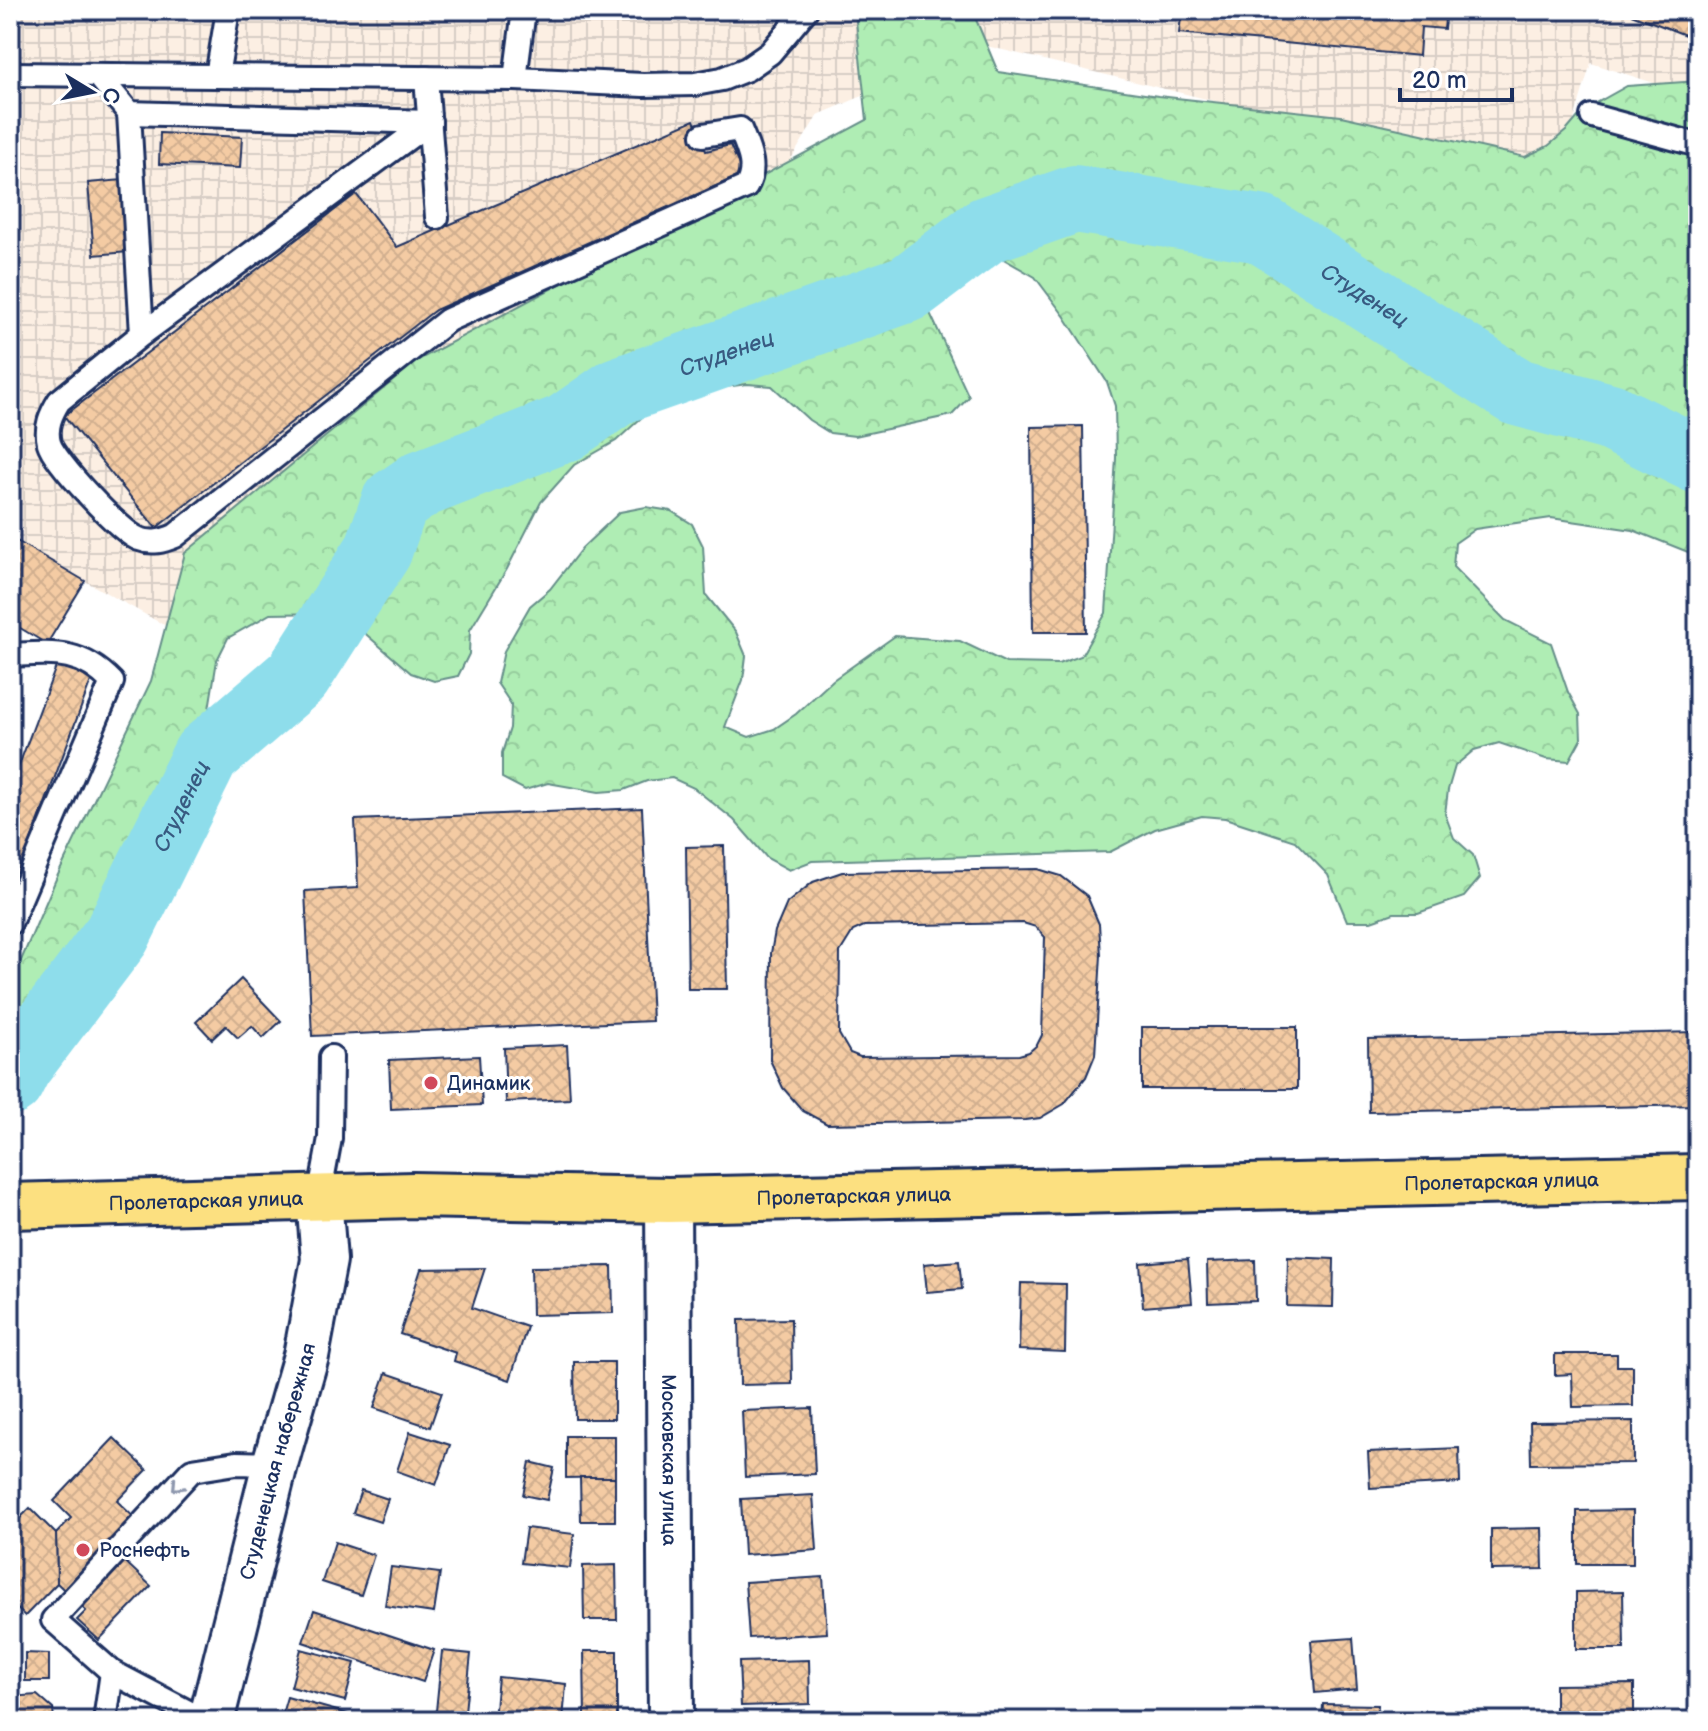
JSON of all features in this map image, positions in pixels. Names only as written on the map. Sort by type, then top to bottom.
[{"type":"main road","name":"Пролетарская улица","points":[[22,1205],[413,1195],[668,1200],[1698,1177]]},
{"type":"street","name":"Студенецкая набережная","points":[[208,1721],[306,1356],[324,1260],[319,1198]]},
{"type":"street","name":"Московская улица","points":[[668,1200],[671,1721]]},
{"type":"lane","points":[[217,76],[228,10]]},
{"type":"lane","points":[[515,79],[524,10]]},
{"type":"lane","points":[[10,74],[695,84],[722,79],[747,69],[770,53],[806,10]]},
{"type":"lane","points":[[98,75],[129,113],[142,334]]},
{"type":"lane","points":[[426,78],[437,217]]},
{"type":"lane","points":[[129,113],[430,122]]},
{"type":"lane","points":[[1592,116],[1698,145]]},
{"type":"lane","points":[[430,122],[142,334],[59,401],[51,414],[48,428],[49,443],[56,456],[113,520],[134,537],[153,543],[175,536],[448,320],[746,187],[752,169],[751,156],[740,129],[703,135]]},
{"type":"lane","points":[[10,655],[57,652],[96,665],[112,682],[10,923]]},
{"type":"lane","points":[[319,1198],[330,1138],[331,1057]]},
{"type":"lane","points":[[208,1721],[112,1672],[53,1620],[192,1470],[236,1463],[275,1464]]},
{"type":"lane","points":[[105,1721],[112,1672]]},
{"type":"shaded area","points":[[10,10],[1698,10],[1698,97],[1591,63],[1555,183],[982,45],[818,115],[763,205],[209,650],[85,581],[47,644],[10,622]]},
{"type":"green space","points":[[858,10],[972,10],[998,72],[1158,96],[1341,116],[1525,157],[1548,146],[1584,110],[1627,86],[1698,81],[1698,556],[1633,530],[1551,518],[1475,529],[1455,543],[1453,567],[1505,620],[1551,643],[1568,692],[1580,714],[1581,739],[1569,761],[1546,759],[1499,743],[1474,750],[1455,766],[1445,814],[1454,838],[1473,855],[1480,878],[1464,897],[1418,913],[1394,913],[1371,921],[1347,921],[1328,875],[1295,841],[1225,818],[1202,816],[1155,829],[1110,852],[812,861],[789,870],[767,858],[734,820],[694,788],[672,778],[647,781],[624,790],[599,792],[548,783],[525,790],[502,778],[502,753],[510,728],[511,704],[497,683],[504,651],[530,606],[550,589],[582,548],[620,512],[646,507],[671,511],[692,524],[703,546],[706,595],[736,632],[746,656],[743,680],[725,727],[749,737],[774,729],[796,714],[833,680],[895,636],[960,641],[1006,663],[1058,664],[1081,656],[1106,613],[1116,458],[1115,406],[1107,382],[1035,277],[960,234],[941,242],[930,252],[917,285],[969,397],[952,415],[855,436],[830,433],[809,420],[772,386],[747,384],[697,391],[652,408],[616,441],[574,465],[541,502],[507,569],[470,630],[469,654],[458,676],[434,681],[411,673],[353,623],[330,613],[270,614],[228,638],[217,660],[209,709],[216,735],[215,785],[204,808],[74,970],[15,1050],[10,1049],[10,986],[56,879],[151,681],[185,553],[418,360],[867,120],[856,21]]},
{"type":"building","points":[[1182,10],[1446,10],[1444,29],[1421,27],[1419,56],[1179,33]]},
{"type":"building","points":[[1621,10],[1698,10],[1698,40]]},
{"type":"building","points":[[694,120],[706,151],[730,145],[743,174],[435,310],[156,528],[64,416],[356,194],[397,247]]},
{"type":"building","points":[[160,133],[242,137],[240,168],[159,164]]},
{"type":"building","points":[[123,180],[128,252],[94,255],[88,183]]},
{"type":"building","points":[[1083,426],[1086,632],[1033,632],[1031,427]]},
{"type":"building","points":[[10,537],[85,581],[47,644],[10,622]]},
{"type":"building","points":[[57,664],[92,678],[10,897],[10,789]]},
{"type":"building","points":[[642,808],[652,1021],[312,1036],[305,891],[358,888],[355,820]]},
{"type":"building","points":[[724,846],[727,989],[688,989],[686,847]]},
{"type":"building","points":[[1038,869],[1061,876],[1087,896],[1099,924],[1101,955],[1095,1055],[1086,1077],[1064,1104],[1040,1118],[1025,1120],[827,1124],[803,1111],[783,1088],[770,1060],[771,953],[775,931],[787,903],[813,882],[842,872]],"holes":[[[1023,923],[1036,927],[1045,937],[1042,1035],[1029,1052],[1019,1055],[860,1057],[850,1053],[839,1034],[840,952],[853,931],[864,926]]]},
{"type":"building","points":[[241,979],[281,1021],[263,1038],[252,1026],[238,1038],[226,1026],[212,1039],[196,1022]]},
{"type":"building","points":[[1142,1027],[1297,1027],[1297,1089],[1142,1089]]},
{"type":"building","points":[[1698,1032],[1698,1105],[1369,1112],[1368,1039]]},
{"type":"building","points":[[567,1045],[570,1099],[506,1102],[504,1048]]},
{"type":"building","points":[[479,1056],[482,1105],[391,1109],[389,1060]]},
{"type":"building","points":[[1288,1257],[1334,1259],[1333,1307],[1287,1306]]},
{"type":"building","points":[[1188,1259],[1192,1303],[1143,1307],[1140,1263]]},
{"type":"building","points":[[1255,1260],[1256,1301],[1208,1303],[1207,1262]]},
{"type":"building","points":[[959,1261],[962,1289],[927,1292],[924,1264]]},
{"type":"building","points":[[612,1266],[613,1313],[532,1315],[531,1267]]},
{"type":"building","points":[[485,1268],[472,1308],[527,1327],[510,1380],[454,1361],[456,1353],[400,1334],[421,1269]]},
{"type":"building","points":[[1021,1283],[1066,1284],[1065,1352],[1019,1350]]},
{"type":"building","points":[[791,1319],[792,1384],[740,1385],[739,1320]]},
{"type":"building","points":[[1555,1354],[1617,1354],[1617,1366],[1633,1366],[1633,1406],[1573,1407],[1572,1374],[1555,1375]]},
{"type":"building","points":[[574,1362],[614,1362],[614,1419],[575,1419]]},
{"type":"building","points":[[386,1373],[442,1392],[430,1427],[374,1408]]},
{"type":"building","points":[[812,1408],[815,1474],[745,1477],[742,1411]]},
{"type":"building","points":[[1633,1421],[1633,1463],[1531,1464],[1530,1422]]},
{"type":"building","points":[[410,1432],[450,1445],[436,1485],[397,1471]]},
{"type":"building","points":[[566,1436],[615,1436],[615,1477],[566,1478]]},
{"type":"building","points":[[114,1438],[147,1470],[117,1501],[144,1527],[118,1555],[151,1586],[99,1640],[77,1620],[86,1611],[57,1583],[56,1534],[71,1518],[54,1501]]},
{"type":"building","points":[[1459,1448],[1460,1483],[1370,1488],[1368,1452]]},
{"type":"building","points":[[530,1462],[554,1468],[547,1500],[523,1495]]},
{"type":"building","points":[[580,1477],[615,1477],[615,1521],[581,1521]]},
{"type":"building","points":[[361,1490],[388,1499],[380,1522],[353,1513]]},
{"type":"building","points":[[813,1495],[817,1550],[744,1555],[741,1499]]},
{"type":"building","points":[[30,1508],[56,1534],[57,1583],[25,1616],[10,1602],[10,1574],[13,1571],[10,1569],[10,1528]]},
{"type":"building","points":[[1633,1510],[1633,1564],[1577,1564],[1577,1511]]},
{"type":"building","points":[[526,1528],[574,1534],[570,1568],[521,1563]]},
{"type":"building","points":[[1542,1528],[1543,1569],[1491,1570],[1491,1529]]},
{"type":"building","points":[[335,1542],[374,1555],[361,1595],[322,1582]]},
{"type":"building","points":[[616,1565],[617,1620],[584,1620],[583,1566]]},
{"type":"building","points":[[391,1567],[440,1573],[434,1613],[385,1606]]},
{"type":"building","points":[[823,1577],[827,1633],[749,1638],[745,1582]]},
{"type":"building","points":[[1623,1591],[1624,1649],[1576,1649],[1576,1592]]},
{"type":"building","points":[[314,1610],[434,1650],[423,1682],[303,1642]]},
{"type":"building","points":[[1353,1638],[1357,1689],[1315,1693],[1311,1641]]},
{"type":"building","points":[[301,1649],[355,1663],[345,1701],[291,1687]]},
{"type":"building","points":[[442,1651],[471,1654],[464,1721],[435,1721]]},
{"type":"building","points":[[584,1651],[617,1651],[617,1717],[585,1718]]},
{"type":"building","points":[[25,1653],[49,1654],[49,1681],[25,1681]]},
{"type":"building","points":[[809,1660],[810,1704],[741,1706],[739,1662]]},
{"type":"building","points":[[498,1677],[566,1684],[563,1721],[494,1720]]},
{"type":"building","points":[[1634,1684],[1634,1721],[1555,1721],[1555,1685]]},
{"type":"building","points":[[37,1695],[53,1709],[54,1721],[10,1721],[10,1697]]},
{"type":"building","points":[[287,1697],[366,1719],[280,1721]]},
{"type":"building","points":[[1323,1704],[1378,1705],[1377,1721],[1322,1721]]},
{"type":"waterway","name":"Студенец","points":[[10,1082],[18,1066],[117,935],[206,755],[298,676],[378,551],[395,502],[421,484],[565,428],[618,391],[909,288],[986,230],[1075,199],[1261,229],[1517,392],[1610,417],[1698,460]]},
{"type":"place","name":"Динамик","points":[[431,1083]]},
{"type":"place","name":"Роснефть","points":[[83,1550]]}]
